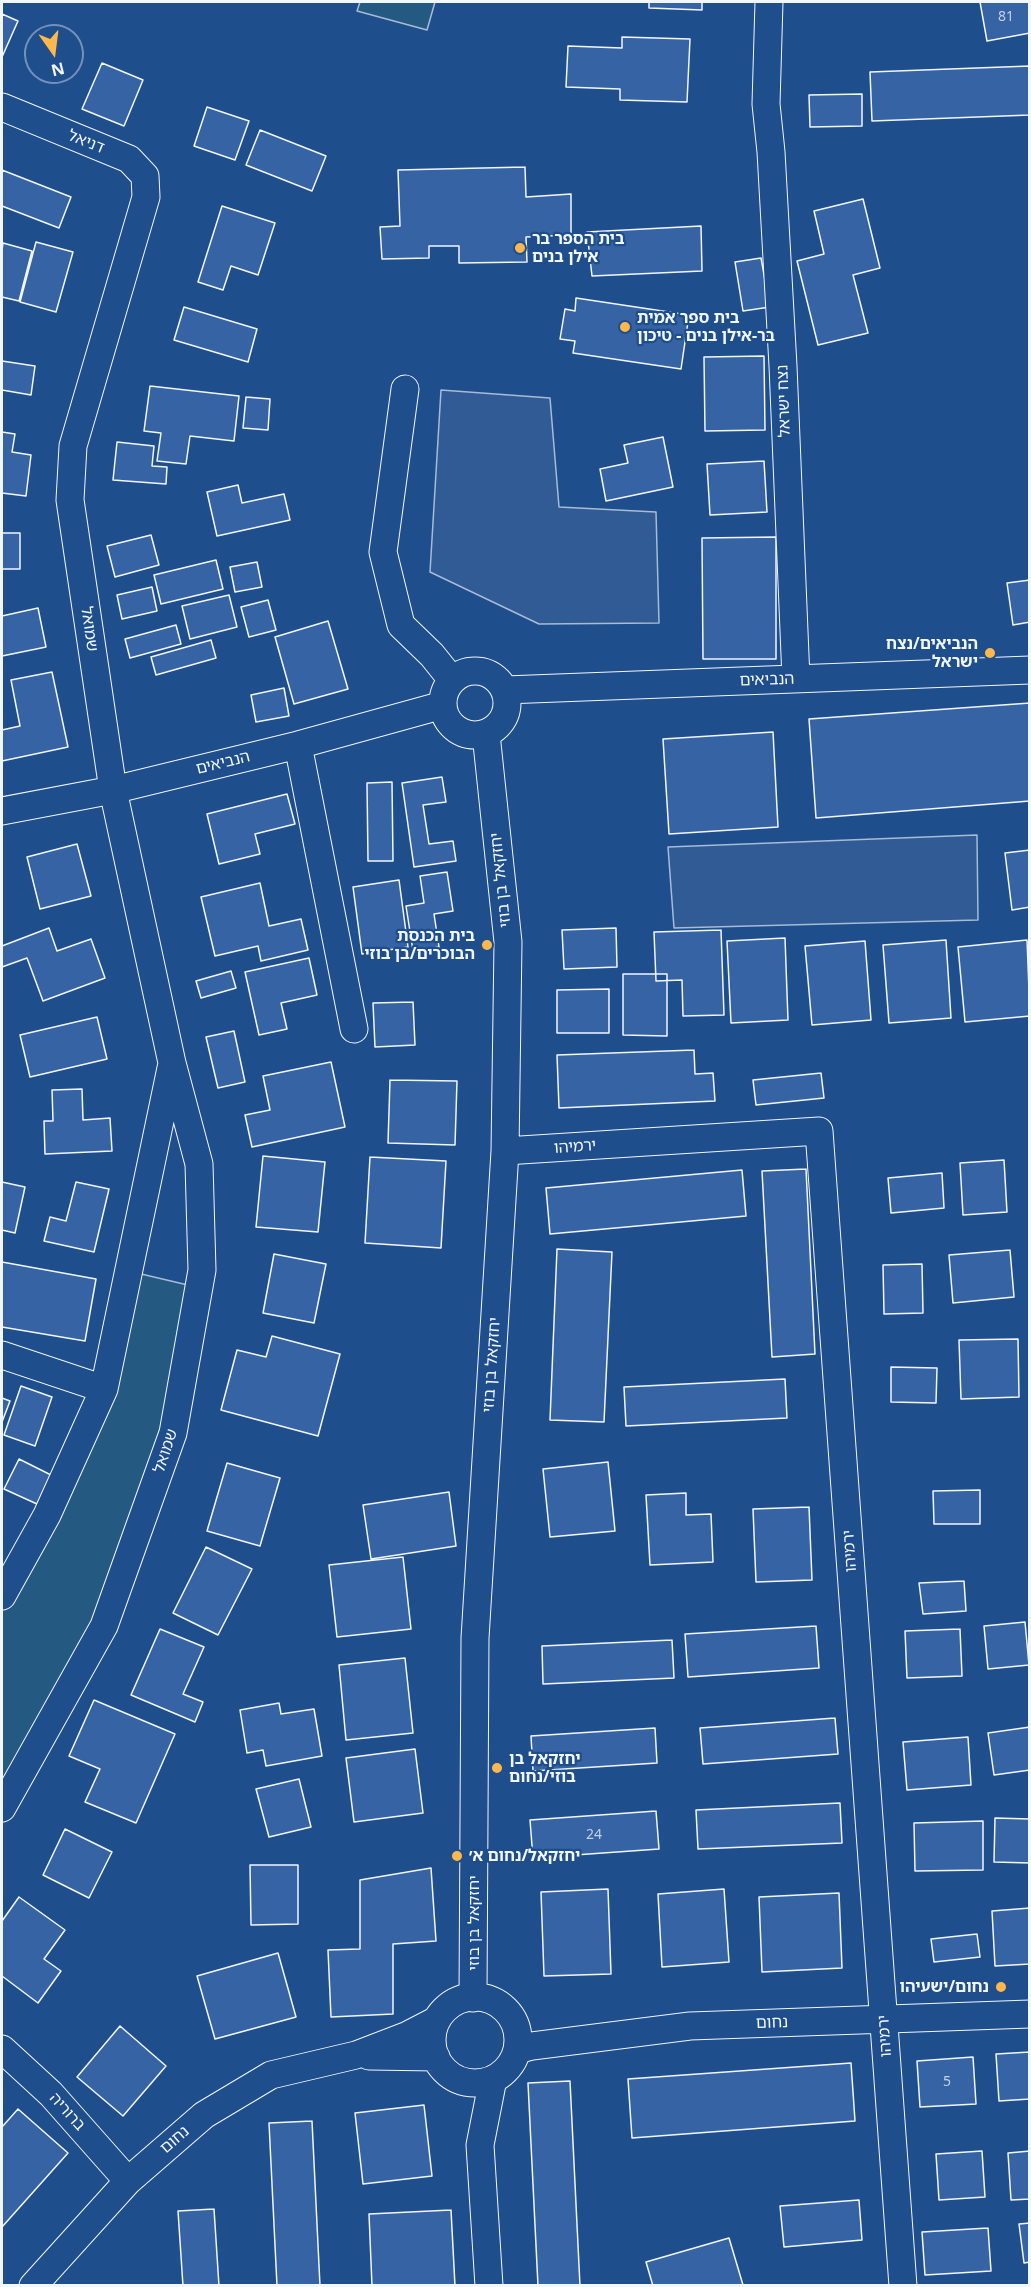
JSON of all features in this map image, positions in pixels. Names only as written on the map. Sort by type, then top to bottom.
[{"type":"street","name":"נצח ישראל","points":[[769,2],[766,104],[771,152],[781,330],[796,679]]},
{"type":"street","name":"דניאל","points":[[2,107],[129,159],[145,176],[146,197]]},
{"type":"street","name":"שמואל","points":[[2,1808],[104,1626],[173,1433],[202,1270],[199,1164],[172,1064],[113,790],[70,500],[73,446],[146,197]]},
{"type":"street","points":[[405,389],[383,552],[401,625],[432,655],[452,680]]},
{"type":"street","points":[[473,670],[485,672],[497,679],[505,690],[508,700],[506,716],[498,728],[486,734],[475,736],[456,730],[445,716],[443,705],[446,690],[452,680],[462,673],[473,670]]},
{"type":"street","name":"הנביאים","points":[[505,690],[1029,670]]},
{"type":"street","name":"הנביאים","points":[[2,811],[113,790],[298,745],[443,705]]},
{"type":"street","name":"יחזקאל בן בוזי","points":[[473,1998],[475,1638],[505,1151],[508,942],[486,734]]},
{"type":"street","points":[[298,745],[354,1029]]},
{"type":"street","name":"שמואל","points":[[2,1596],[46,1515],[104,1389],[172,1064]]},
{"type":"street","name":"ירמיהו","points":[[505,1151],[819,1131],[903,2286]]},
{"type":"street","points":[[2,1355],[104,1389]]},
{"type":"street","points":[[473,1998],[487,1999],[499,2004],[508,2013],[517,2031],[517,2050],[508,2068],[493,2079],[474,2083],[456,2079],[441,2066],[433,2045],[433,2032],[437,2020],[453,2004],[473,1998]]},
{"type":"street","name":"נחום","points":[[517,2050],[532,2046],[690,2026],[1029,2014]]},
{"type":"street","name":"נחום","points":[[33,2286],[128,2181],[204,2115],[271,2075],[356,2055],[408,2035],[437,2020]]},
{"type":"street","name":"ברוריה","points":[[2,2049],[51,2094],[128,2181]]},
{"type":"street","name":"נחום","points":[[356,2055],[436,2057]]},
{"type":"street","points":[[456,2079],[480,2145]]},
{"type":"street","points":[[489,2286],[480,2145],[493,2079]]},
{"type":"shaded area","points":[[360,2],[435,2],[427,30],[357,11]]},
{"type":"shaded area","points":[[441,390],[550,398],[559,507],[656,512],[659,623],[539,624],[430,572]]},
{"type":"shaded area","points":[[977,835],[978,920],[674,928],[668,847]]},
{"type":"shaded area","points":[[137,1273],[192,1286],[153,1465],[108,1602],[2,1794],[2,1603]]},
{"type":"building","points":[[649,2],[702,2],[702,10],[649,8]]},
{"type":"building","points":[[980,2],[1030,2],[1030,33],[987,41]]},
{"type":"building","points":[[2,14],[18,21],[2,57]]},
{"type":"building","points":[[622,37],[690,39],[687,102],[620,100],[620,89],[566,87],[568,46],[622,48]]},
{"type":"building","points":[[102,63],[143,80],[124,126],[82,109]]},
{"type":"building","points":[[1030,66],[1030,115],[872,121],[870,72]]},
{"type":"building","points":[[862,94],[862,126],[810,127],[809,95]]},
{"type":"building","points":[[207,107],[249,121],[235,160],[194,146]]},
{"type":"building","points":[[260,130],[326,156],[312,191],[246,165]]},
{"type":"building","points":[[525,167],[526,197],[571,194],[571,235],[526,237],[527,262],[459,263],[459,246],[429,246],[429,258],[382,259],[380,227],[400,226],[398,170]]},
{"type":"building","points":[[2,170],[71,197],[59,228],[2,206]]},
{"type":"building","points":[[863,199],[880,268],[853,275],[868,333],[818,345],[797,261],[824,254],[814,211]]},
{"type":"building","points":[[222,206],[275,223],[258,275],[231,266],[223,290],[198,282]]},
{"type":"building","points":[[701,226],[702,271],[592,276],[587,232]]},
{"type":"building","points":[[36,242],[73,252],[56,312],[20,302]]},
{"type":"building","points":[[3,243],[32,251],[19,301],[2,297]]},
{"type":"building","points":[[761,258],[770,307],[743,311],[735,262]]},
{"type":"building","name":"בית ספר אמית בר-אילן בנים - טיכון","points":[[576,298],[689,315],[681,369],[573,353],[575,341],[560,339],[565,309],[575,311]]},
{"type":"building","points":[[184,307],[257,329],[248,362],[174,340]]},
{"type":"building","points":[[764,356],[765,430],[705,431],[704,357]]},
{"type":"building","points":[[2,361],[35,366],[31,395],[2,390]]},
{"type":"building","points":[[150,386],[239,396],[234,441],[190,436],[186,464],[157,461],[161,433],[144,431]]},
{"type":"building","points":[[246,397],[270,399],[268,430],[243,428]]},
{"type":"building","points":[[2,432],[15,434],[12,452],[31,455],[26,496],[2,493]]},
{"type":"building","points":[[663,437],[673,487],[606,501],[600,469],[628,463],[624,445]]},
{"type":"building","points":[[117,442],[154,446],[152,466],[167,467],[166,484],[113,480]]},
{"type":"building","points":[[764,461],[767,512],[710,515],[707,464]]},
{"type":"building","points":[[238,485],[242,503],[284,494],[290,520],[217,536],[207,492]]},
{"type":"building","points":[[2,533],[20,533],[20,569],[2,569]]},
{"type":"building","points":[[151,535],[159,565],[115,577],[107,546]]},
{"type":"building","points":[[776,537],[776,659],[703,659],[702,538]]},
{"type":"building","points":[[216,560],[223,589],[161,604],[154,575]]},
{"type":"building","points":[[257,562],[262,587],[235,592],[230,567]]},
{"type":"building","points":[[1030,580],[1030,622],[1013,625],[1007,583]]},
{"type":"building","points":[[152,587],[157,611],[122,619],[117,595]]},
{"type":"building","points":[[229,595],[237,627],[190,639],[182,606]]},
{"type":"building","points":[[268,600],[276,630],[249,637],[241,607]]},
{"type":"building","points":[[38,608],[46,647],[2,656],[2,616]]},
{"type":"building","points":[[328,621],[348,689],[294,704],[275,637]]},
{"type":"building","points":[[176,625],[181,644],[130,658],[125,639]]},
{"type":"building","points":[[211,640],[216,658],[156,675],[151,657]]},
{"type":"building","points":[[52,672],[68,747],[2,761],[2,730],[20,726],[11,680]]},
{"type":"building","points":[[284,688],[289,716],[256,722],[251,695]]},
{"type":"building","points":[[1030,703],[1030,801],[816,818],[809,719]]},
{"type":"building","points":[[773,732],[778,827],[669,834],[663,739]]},
{"type":"building","points":[[442,777],[446,802],[423,805],[429,844],[453,841],[456,861],[414,867],[402,783]]},
{"type":"building","points":[[392,782],[393,861],[368,861],[367,783]]},
{"type":"building","points":[[287,794],[295,824],[255,834],[260,854],[219,864],[207,814]]},
{"type":"building","points":[[77,844],[91,896],[40,909],[27,857]]},
{"type":"building","points":[[1030,850],[1030,907],[1012,910],[1005,853]]},
{"type":"building","points":[[447,872],[453,911],[434,914],[439,947],[413,951],[406,906],[424,903],[420,876]]},
{"type":"building","points":[[399,880],[408,947],[362,954],[353,887]]},
{"type":"building","points":[[260,883],[269,926],[301,919],[308,950],[261,961],[258,946],[215,956],[201,897]]},
{"type":"building","points":[[49,928],[57,951],[91,939],[105,978],[43,1001],[27,958],[2,967],[2,946]]},
{"type":"building","points":[[616,928],[617,967],[564,969],[562,930]]},
{"type":"building","points":[[721,930],[724,1015],[683,1016],[682,980],[656,981],[654,932]]},
{"type":"building","points":[[785,938],[788,1020],[731,1023],[727,941]]},
{"type":"building","points":[[946,940],[951,1018],[889,1023],[883,945]]},
{"type":"building","points":[[1027,940],[1030,1016],[965,1022],[958,947]]},
{"type":"building","points":[[865,941],[871,1020],[812,1025],[805,946]]},
{"type":"building","points":[[309,958],[317,995],[281,1003],[287,1029],[259,1035],[245,972]]},
{"type":"building","points":[[231,971],[236,988],[201,998],[196,981]]},
{"type":"building","points":[[623,974],[667,974],[667,1036],[623,1035]]},
{"type":"building","points":[[609,989],[609,1033],[557,1033],[557,990]]},
{"type":"building","points":[[413,1002],[415,1045],[375,1047],[373,1003]]},
{"type":"building","points":[[97,1017],[107,1059],[30,1077],[20,1035]]},
{"type":"building","points":[[234,1031],[245,1082],[218,1088],[206,1037]]},
{"type":"building","points":[[694,1050],[695,1074],[713,1073],[715,1101],[559,1108],[557,1055]]},
{"type":"building","points":[[331,1062],[345,1127],[252,1147],[245,1115],[270,1110],[263,1076]]},
{"type":"building","points":[[821,1073],[824,1098],[756,1105],[753,1080]]},
{"type":"building","points":[[390,1080],[457,1081],[455,1145],[388,1143]]},
{"type":"building","points":[[82,1089],[83,1120],[110,1118],[112,1151],[45,1154],[44,1121],[53,1121],[52,1090]]},
{"type":"building","points":[[263,1156],[325,1162],[318,1232],[256,1227]]},
{"type":"building","points":[[370,1157],[446,1161],[441,1248],[365,1243]]},
{"type":"building","points":[[1004,1160],[1007,1212],[963,1215],[960,1163]]},
{"type":"building","points":[[806,1169],[815,1354],[772,1357],[762,1171]]},
{"type":"building","points":[[742,1170],[746,1216],[550,1234],[546,1188]]},
{"type":"building","points":[[942,1173],[944,1208],[891,1213],[888,1178]]},
{"type":"building","points":[[2,1182],[25,1187],[15,1233],[2,1230]]},
{"type":"building","points":[[76,1182],[109,1189],[94,1252],[44,1241],[50,1217],[66,1221]]},
{"type":"building","points":[[557,1249],[612,1252],[604,1422],[550,1420]]},
{"type":"building","points":[[1010,1250],[1014,1297],[953,1303],[949,1255]]},
{"type":"building","points":[[274,1254],[326,1264],[314,1323],[263,1313]]},
{"type":"building","points":[[2,1262],[96,1279],[85,1341],[2,1327]]},
{"type":"building","points":[[922,1264],[923,1313],[884,1314],[883,1265]]},
{"type":"building","points":[[272,1336],[340,1354],[318,1436],[221,1410],[237,1350],[266,1357]]},
{"type":"building","points":[[1018,1339],[1019,1397],[961,1399],[959,1340]]},
{"type":"building","points":[[891,1367],[937,1368],[936,1403],[891,1402]]},
{"type":"building","points":[[785,1379],[787,1418],[626,1426],[624,1387]]},
{"type":"building","points":[[21,1386],[52,1397],[35,1446],[4,1435]]},
{"type":"building","points":[[2,1398],[10,1401],[2,1422]]},
{"type":"building","points":[[19,1459],[51,1475],[37,1504],[4,1489]]},
{"type":"building","points":[[608,1462],[615,1531],[550,1537],[543,1469]]},
{"type":"building","points":[[227,1463],[280,1478],[260,1546],[207,1531]]},
{"type":"building","points":[[980,1490],[980,1524],[934,1524],[933,1491]]},
{"type":"building","points":[[449,1492],[456,1546],[371,1559],[363,1505]]},
{"type":"building","points":[[686,1493],[686,1515],[711,1514],[713,1562],[650,1565],[646,1495]]},
{"type":"building","points":[[809,1507],[812,1580],[756,1582],[753,1509]]},
{"type":"building","points":[[206,1547],[252,1569],[218,1635],[173,1613]]},
{"type":"building","points":[[403,1557],[411,1629],[337,1637],[329,1565]]},
{"type":"building","points":[[964,1581],[966,1611],[923,1614],[919,1583]]},
{"type":"building","points":[[1025,1622],[1029,1665],[988,1669],[984,1626]]},
{"type":"building","points":[[816,1626],[819,1668],[688,1677],[685,1634]]},
{"type":"building","points":[[160,1629],[204,1647],[183,1694],[203,1702],[195,1722],[131,1695]]},
{"type":"building","points":[[960,1629],[962,1676],[907,1678],[905,1631]]},
{"type":"building","points":[[672,1640],[674,1678],[543,1684],[542,1646]]},
{"type":"building","points":[[405,1658],[413,1733],[346,1740],[339,1665]]},
{"type":"building","points":[[94,1700],[175,1734],[136,1823],[85,1802],[100,1769],[69,1756]]},
{"type":"building","points":[[279,1703],[281,1714],[314,1709],[322,1756],[266,1766],[263,1750],[247,1753],[240,1710]]},
{"type":"building","points":[[835,1718],[838,1754],[703,1764],[700,1728]]},
{"type":"building","points":[[1030,1727],[1030,1770],[994,1775],[988,1733]]},
{"type":"building","points":[[655,1728],[657,1763],[533,1771],[531,1736]]},
{"type":"building","points":[[968,1737],[971,1785],[907,1790],[903,1742]]},
{"type":"building","points":[[415,1749],[423,1813],[354,1822],[346,1758]]},
{"type":"building","points":[[299,1779],[311,1827],[269,1837],[256,1789]]},
{"type":"building","points":[[840,1803],[842,1843],[698,1849],[696,1810]]},
{"type":"building","points":[[656,1811],[659,1849],[533,1858],[530,1820]]},
{"type":"building","points":[[995,1818],[1030,1819],[1030,1863],[994,1862]]},
{"type":"building","points":[[983,1821],[983,1870],[915,1871],[914,1823]]},
{"type":"building","points":[[65,1829],[112,1852],[89,1898],[43,1875]]},
{"type":"building","points":[[250,1865],[298,1865],[298,1924],[251,1925]]},
{"type":"building","points":[[431,1868],[436,1941],[393,1944],[393,2014],[331,2017],[328,1950],[360,1949],[360,1880]]},
{"type":"building","points":[[608,1889],[611,1974],[544,1976],[541,1892]]},
{"type":"building","points":[[724,1889],[729,1962],[662,1967],[658,1894]]},
{"type":"building","points":[[839,1893],[842,1968],[762,1972],[759,1897]]},
{"type":"building","points":[[19,1897],[65,1930],[44,1959],[61,1971],[38,2003],[2,1976],[2,1921]]},
{"type":"building","points":[[1030,1908],[1030,1964],[995,1966],[992,1911]]},
{"type":"building","points":[[977,1934],[980,1957],[934,1962],[931,1939]]},
{"type":"building","points":[[278,1953],[296,2017],[215,2039],[197,1976]]},
{"type":"building","points":[[120,2026],[166,2066],[123,2116],[77,2077]]},
{"type":"building","points":[[1030,2052],[1030,2099],[999,2101],[996,2054]]},
{"type":"building","points":[[973,2057],[976,2104],[920,2107],[917,2061]]},
{"type":"building","points":[[851,2063],[855,2121],[632,2138],[628,2079]]},
{"type":"building","points":[[570,2081],[580,2286],[538,2286],[528,2083]]},
{"type":"building","points":[[424,2105],[432,2176],[363,2184],[355,2113]]},
{"type":"building","points":[[18,2109],[68,2153],[2,2227],[2,2127]]},
{"type":"building","points":[[312,2121],[320,2286],[277,2286],[269,2123]]},
{"type":"building","points":[[982,2151],[985,2197],[939,2200],[936,2154]]},
{"type":"building","points":[[1030,2151],[1030,2199],[1011,2200],[1008,2153]]},
{"type":"building","points":[[859,2200],[862,2240],[784,2247],[780,2206]]},
{"type":"building","points":[[214,2209],[219,2286],[183,2286],[178,2211]]},
{"type":"building","points":[[451,2210],[455,2286],[372,2286],[369,2214]]},
{"type":"building","points":[[1030,2223],[1030,2262],[1024,2263],[1019,2224]]},
{"type":"building","points":[[988,2228],[991,2271],[925,2275],[922,2232]]},
{"type":"building","points":[[729,2238],[743,2285],[653,2286],[646,2262]]},
{"type":"place","name":"בית הספר בר אילן בנים","points":[[520,248]]},
{"type":"place","name":"בית ספר אמית בר-אילן בנים - טיכון","points":[[625,327]]},
{"type":"place","name":"הנביאים/נצח ישראל","points":[[990,653]]},
{"type":"place","name":"בית הכנסת הבוכרים/בן בוזי","points":[[487,945]]},
{"type":"place","name":"יחזקאל בן בוזי/נחום","points":[[497,1768]]},
{"type":"place","name":"יחזקאל/נחום א׳","points":[[457,1856]]},
{"type":"place","name":"נחום/ישעיהו","points":[[1001,1987]]}]
